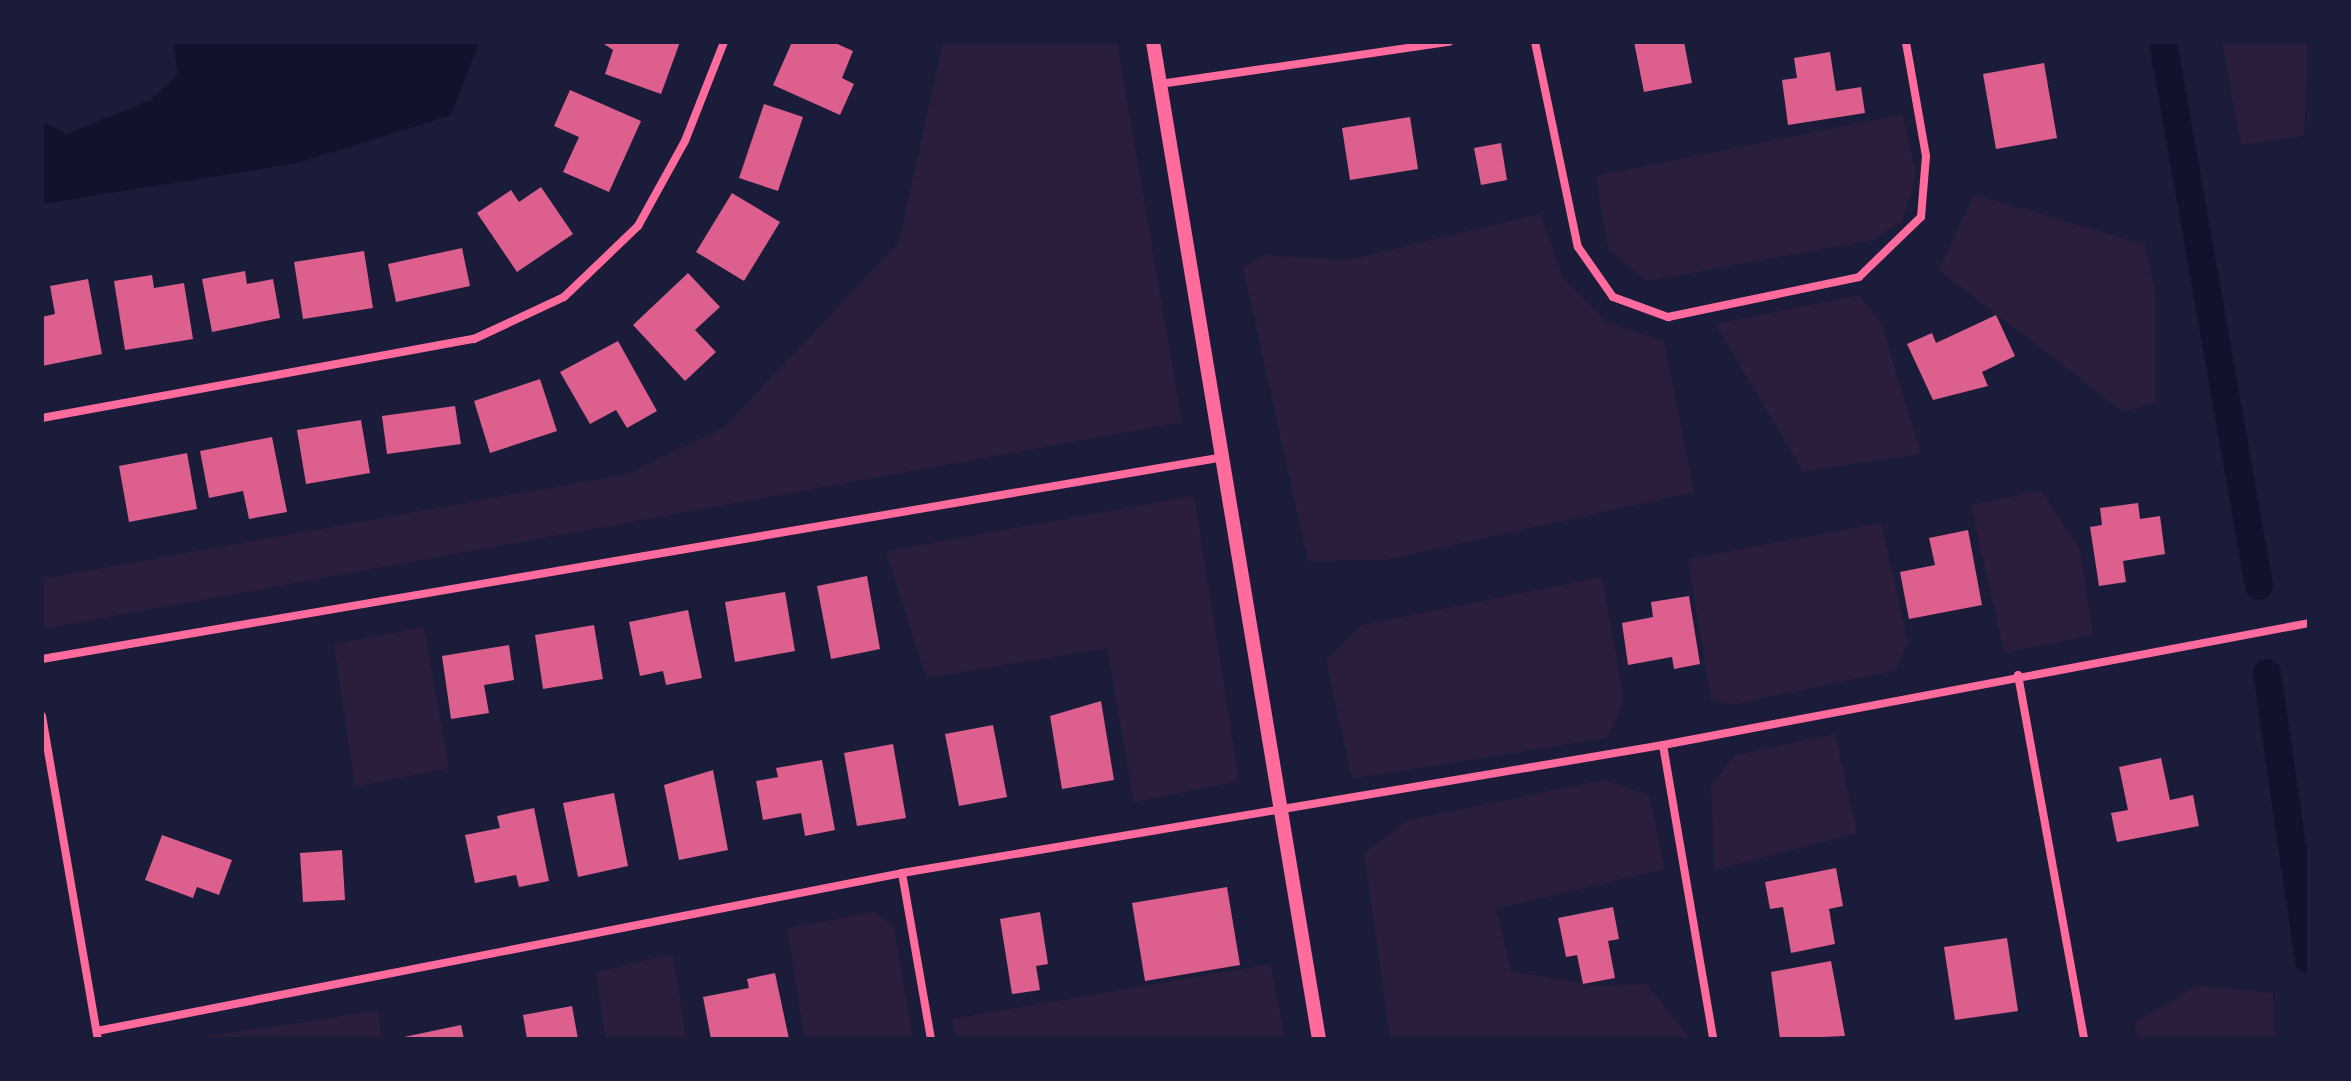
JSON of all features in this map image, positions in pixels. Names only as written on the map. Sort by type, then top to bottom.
[{"type":"street","points":[[42,418],[474,339],[564,297],[638,226],[685,141],[724,42]]},
{"type":"street","points":[[1153,42],[1225,457],[1279,807],[1319,1039]]},
{"type":"street","points":[[1160,84],[1449,42]]},
{"type":"street","points":[[1535,42],[1578,247],[1613,297],[1668,317],[1859,277],[1921,217],[1926,156],[1906,42]]},
{"type":"street","points":[[42,659],[1225,457]]},
{"type":"street","points":[[42,716],[98,1035],[902,873],[1279,807],[1663,745],[2018,675],[2309,623]]},
{"type":"street","points":[[2018,675],[2084,1039]]},
{"type":"street","points":[[1663,745],[1713,1039]]},
{"type":"street","points":[[902,873],[931,1039]]},
{"type":"shaded area","points":[[173,42],[479,42],[451,115],[298,163],[42,204],[42,121],[66,134],[151,100],[178,74]]},
{"type":"shaded area","points":[[943,42],[1117,42],[1182,422],[42,629],[42,579],[627,474],[724,428],[899,242]]},
{"type":"shaded area","points":[[2222,42],[2309,42],[2304,136],[2241,145]]},
{"type":"shaded area","points":[[1903,114],[1916,177],[1902,221],[1872,240],[1647,281],[1608,249],[1596,176]]},
{"type":"shaded area","points":[[1974,194],[2145,245],[2155,292],[2155,401],[2124,412],[1939,270]]},
{"type":"shaded area","points":[[1540,214],[1564,280],[1605,321],[1664,342],[1694,492],[1386,560],[1308,561],[1243,267],[1263,255],[1348,260]]},
{"type":"shaded area","points":[[1859,295],[1881,323],[1921,454],[1803,471],[1715,324]]},
{"type":"shaded area","points":[[2041,490],[2080,549],[2093,635],[2004,653],[1971,505]]},
{"type":"shaded area","points":[[1194,496],[1239,781],[1134,802],[1107,648],[926,678],[886,551]]},
{"type":"shaded area","points":[[1881,523],[1908,642],[1896,670],[1732,705],[1711,700],[1688,559]]},
{"type":"shaded area","points":[[1602,577],[1624,701],[1607,738],[1352,779],[1326,660],[1361,625]]},
{"type":"shaded area","points":[[424,627],[449,768],[355,787],[334,644]]},
{"type":"shaded area","points":[[1835,734],[1857,833],[1714,870],[1711,787],[1735,755]]},
{"type":"shaded area","points":[[1604,780],[1649,796],[1665,869],[1496,909],[1511,971],[1597,986],[1646,984],[1691,1039],[1390,1039],[1364,853],[1408,820]]},
{"type":"shaded area","points":[[874,912],[894,928],[913,1039],[805,1039],[787,928]]},
{"type":"shaded area","points":[[673,954],[686,1039],[605,1039],[596,972]]},
{"type":"shaded area","points":[[1270,964],[1285,1039],[957,1039],[952,1019]]},
{"type":"shaded area","points":[[2197,986],[2273,993],[2275,1039],[2139,1039],[2134,1023]]},
{"type":"shaded area","points":[[378,1011],[382,1039],[189,1039]]},
{"type":"building","points":[[601,42],[680,42],[661,94],[605,74],[613,50]]},
{"type":"building","points":[[792,42],[833,42],[853,51],[842,78],[854,84],[840,115],[773,85]]},
{"type":"building","points":[[1634,42],[1684,42],[1692,83],[1644,92]]},
{"type":"building","points":[[1830,52],[1836,91],[1861,87],[1865,113],[1788,125],[1782,80],[1797,78],[1794,58]]},
{"type":"building","points":[[2044,63],[2057,138],[1996,149],[1983,74]]},
{"type":"building","points":[[570,90],[641,121],[609,192],[563,172],[579,137],[554,126]]},
{"type":"building","points":[[764,104],[803,117],[778,191],[739,178]]},
{"type":"building","points":[[1410,117],[1418,169],[1350,180],[1342,128]]},
{"type":"building","points":[[1501,143],[1507,180],[1481,185],[1474,148]]},
{"type":"building","points":[[541,187],[573,234],[517,272],[477,213],[511,190],[519,202]]},
{"type":"building","points":[[732,193],[780,222],[744,281],[696,252]]},
{"type":"building","points":[[462,248],[470,286],[396,302],[388,264]]},
{"type":"building","points":[[364,251],[373,308],[303,319],[294,262]]},
{"type":"building","points":[[245,271],[247,284],[273,279],[280,318],[212,332],[202,279]]},
{"type":"building","points":[[688,273],[720,307],[695,330],[716,352],[685,381],[633,325]]},
{"type":"building","points":[[152,275],[154,288],[184,283],[193,339],[125,350],[114,281]]},
{"type":"building","points":[[88,279],[102,354],[42,366],[42,317],[55,314],[50,286]]},
{"type":"building","points":[[1996,315],[2015,356],[1982,372],[1988,386],[1933,400],[1907,344],[1932,333],[1936,343]]},
{"type":"building","points":[[618,341],[657,411],[627,428],[616,410],[590,424],[560,372]]},
{"type":"building","points":[[540,379],[557,431],[490,453],[474,401]]},
{"type":"building","points":[[455,406],[461,444],[387,454],[382,416]]},
{"type":"building","points":[[361,420],[370,473],[306,484],[297,430]]},
{"type":"building","points":[[272,437],[287,512],[249,519],[243,491],[209,498],[200,451]]},
{"type":"building","points":[[187,453],[197,509],[129,522],[119,466]]},
{"type":"building","points":[[2138,503],[2140,519],[2160,516],[2165,554],[2123,561],[2126,582],[2099,586],[2090,527],[2102,525],[2100,508]]},
{"type":"building","points":[[1968,530],[1982,605],[1909,619],[1900,572],[1935,565],[1929,538]]},
{"type":"building","points":[[867,576],[880,649],[831,659],[817,586]]},
{"type":"building","points":[[785,592],[795,651],[735,662],[725,602]]},
{"type":"building","points":[[1689,596],[1700,664],[1674,669],[1672,657],[1628,665],[1622,623],[1653,617],[1651,602]]},
{"type":"building","points":[[688,610],[702,678],[666,685],[663,671],[640,676],[629,622]]},
{"type":"building","points":[[594,625],[603,679],[543,689],[535,635]]},
{"type":"building","points":[[509,645],[514,680],[484,685],[489,713],[451,719],[442,656]]},
{"type":"building","points":[[1101,701],[1114,780],[1062,789],[1050,716]]},
{"type":"building","points":[[993,725],[1007,797],[959,806],[945,734]]},
{"type":"building","points":[[893,744],[906,818],[857,826],[844,753]]},
{"type":"building","points":[[2161,758],[2170,800],[2193,795],[2199,826],[2117,842],[2111,813],[2128,810],[2119,767]]},
{"type":"building","points":[[822,760],[835,830],[805,836],[801,813],[763,820],[756,781],[778,777],[776,768]]},
{"type":"building","points":[[713,770],[728,850],[679,860],[664,785]]},
{"type":"building","points":[[614,793],[628,866],[578,877],[563,803]]},
{"type":"building","points":[[534,808],[549,881],[519,887],[516,875],[475,883],[465,835],[500,828],[497,816]]},
{"type":"building","points":[[162,835],[232,860],[219,895],[197,887],[193,898],[145,880]]},
{"type":"building","points":[[342,850],[345,900],[303,902],[300,853]]},
{"type":"building","points":[[1836,868],[1843,906],[1829,909],[1835,944],[1791,953],[1783,907],[1770,909],[1765,882]]},
{"type":"building","points":[[1227,887],[1240,965],[1145,981],[1132,903]]},
{"type":"building","points":[[1613,907],[1619,939],[1608,941],[1615,978],[1583,984],[1577,955],[1566,957],[1558,918]]},
{"type":"building","points":[[1040,912],[1048,964],[1036,966],[1040,990],[1012,994],[1000,919]]},
{"type":"building","points":[[2007,938],[2018,1011],[1955,1020],[1944,947]]},
{"type":"building","points":[[1831,961],[1845,1036],[1780,1039],[1771,972]]},
{"type":"building","points":[[775,973],[789,1039],[711,1039],[703,997],[749,988],[747,979]]},
{"type":"building","points":[[572,1006],[578,1039],[527,1039],[523,1015]]},
{"type":"building","points":[[461,1025],[464,1039],[399,1039],[399,1038]]},
{"type":"waterway","points":[[2163,42],[2259,586]]},
{"type":"waterway","points":[[2267,673],[2309,960]]}]
